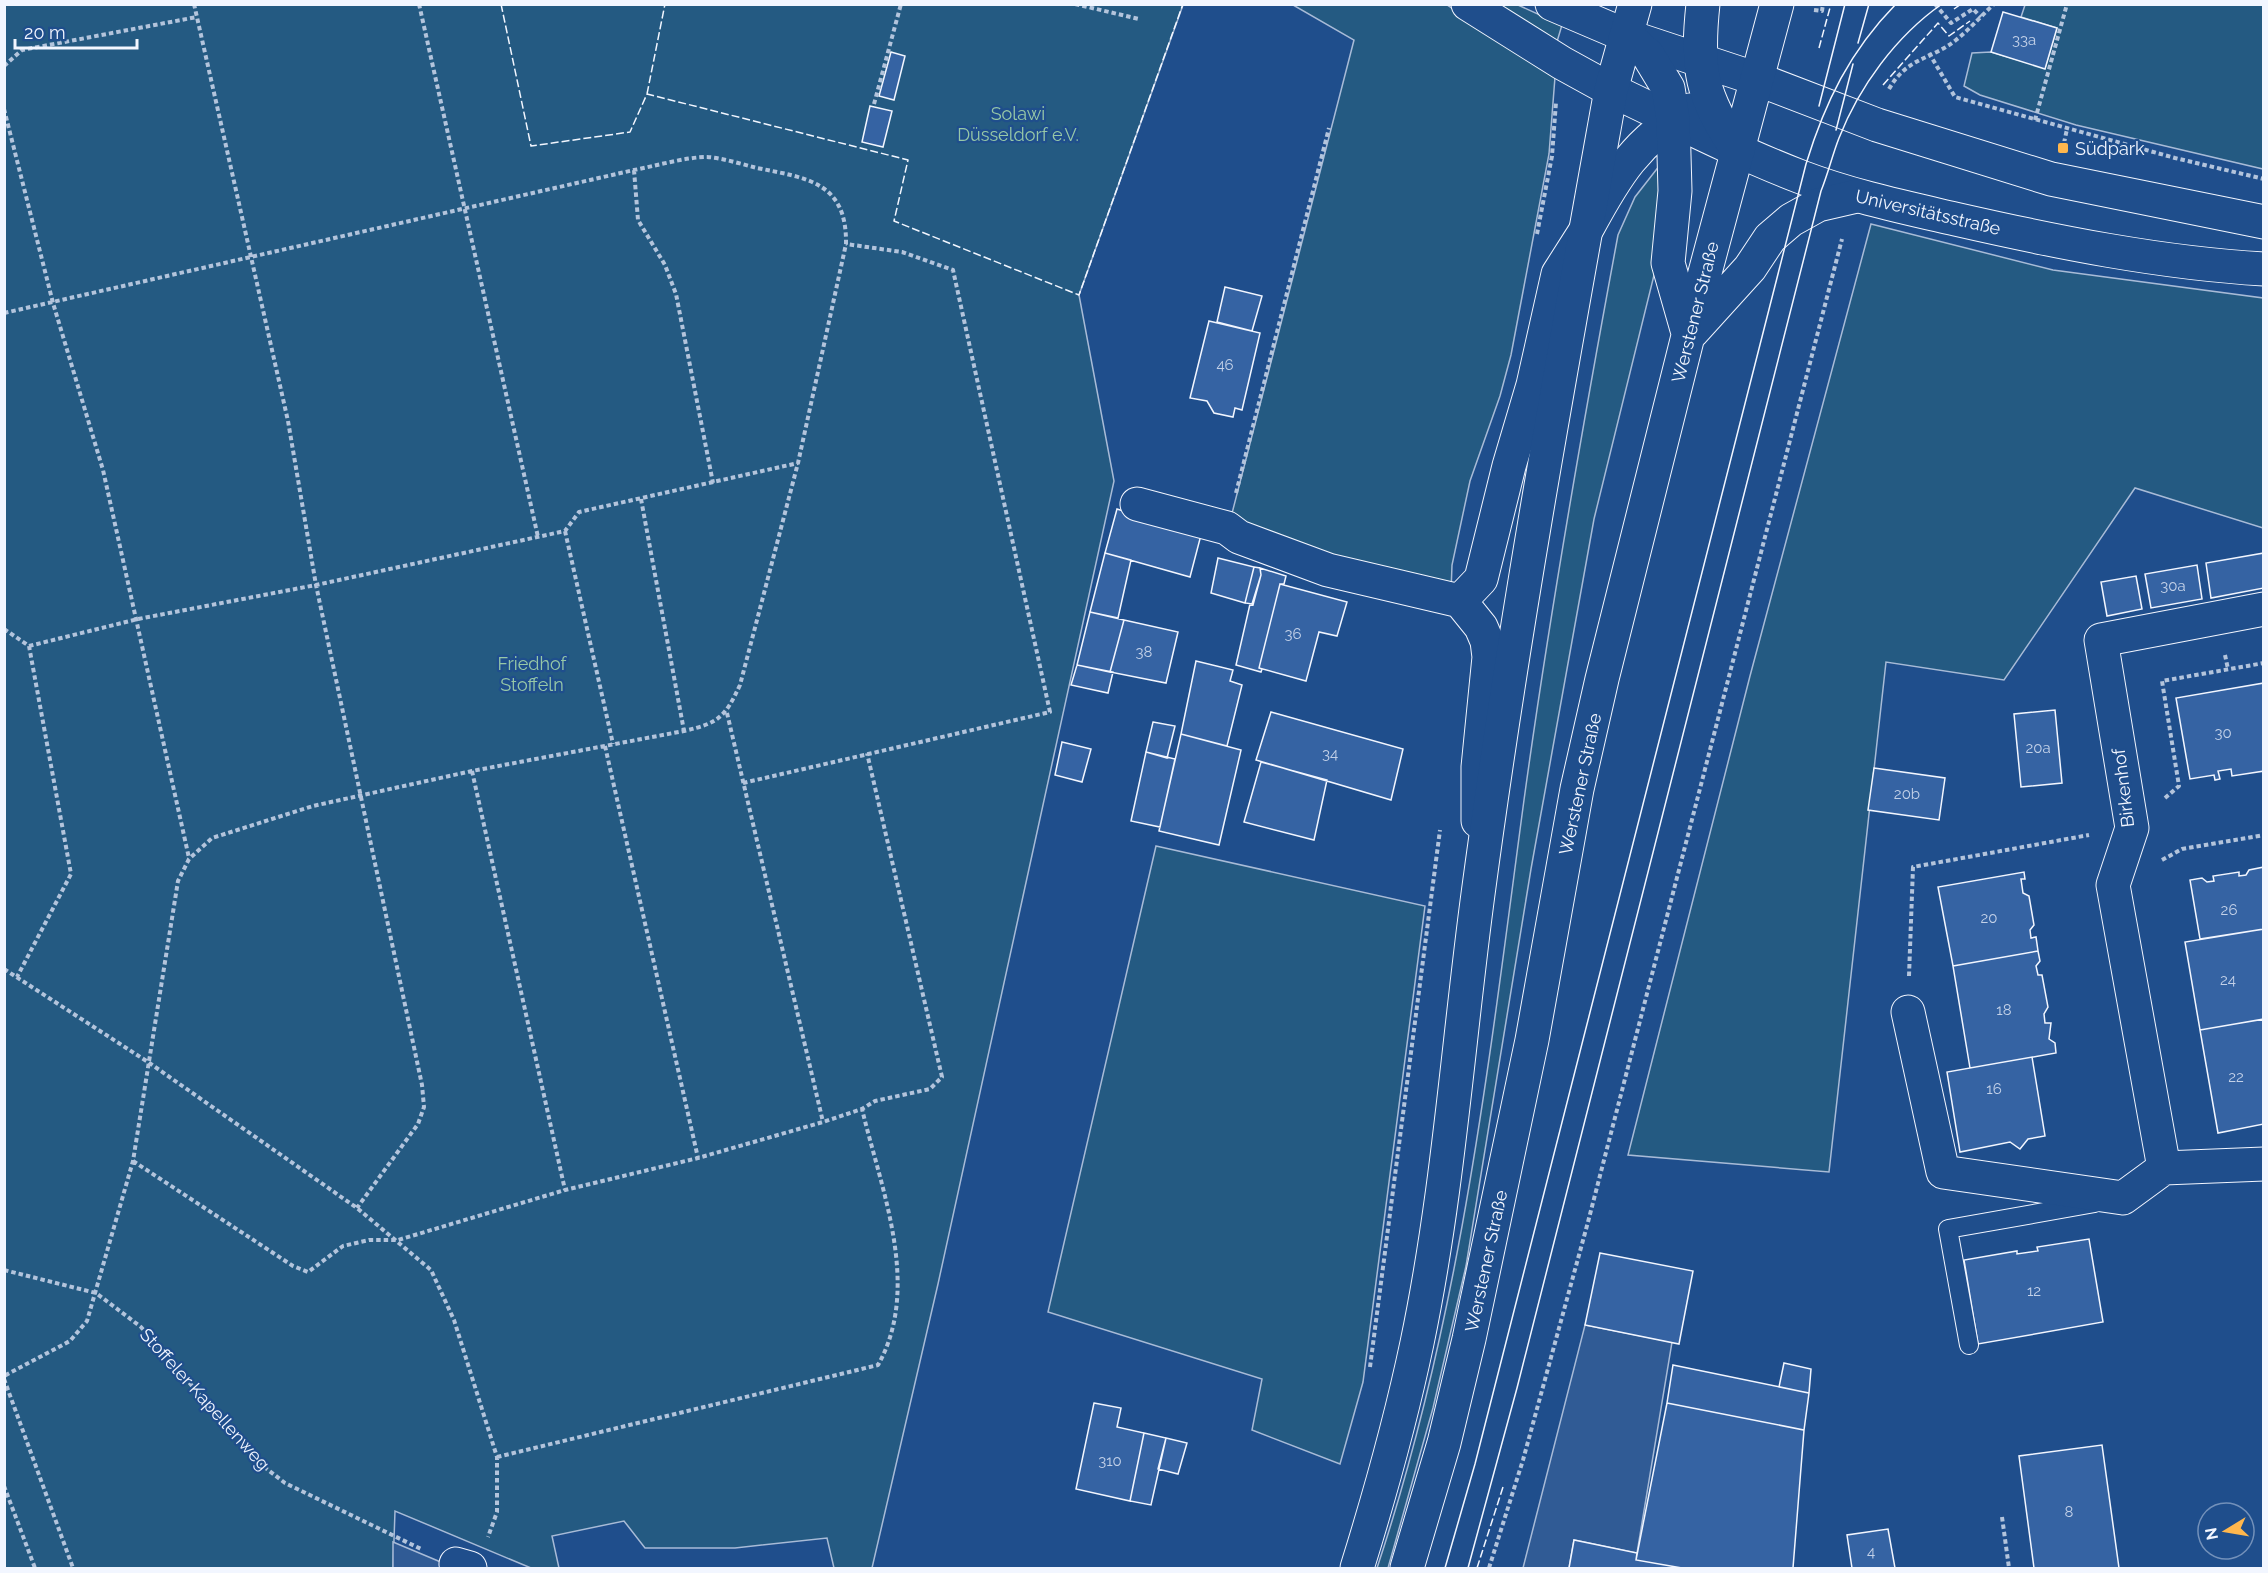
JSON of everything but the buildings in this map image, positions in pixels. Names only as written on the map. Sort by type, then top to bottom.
[{"type":"street","name":"Universitätsstraße","points":[[1468,4],[1562,63],[1611,90],[1738,151],[1857,196],[2046,240],[2232,267],[2264,269]]},
{"type":"street","points":[[1552,4],[1627,36],[1757,79],[1877,125],[2051,178],[2264,222]]},
{"type":"street","points":[[1356,1569],[1384,1475],[1418,1340],[1444,1179],[1478,894],[1515,639],[1611,90],[1635,4]]},
{"type":"street","points":[[1703,4],[1699,61],[1709,100],[1738,151]]},
{"type":"street","name":"Werstener Straße","points":[[1407,1569],[1444,1443],[1469,1340],[1532,1040],[1577,789],[1688,336],[1777,4]]},
{"type":"street","points":[[1627,36],[1658,69],[1668,88],[1673,120],[1675,191],[1668,263],[1688,336]]},
{"type":"street","points":[[1460,602],[1481,579],[1509,466],[1533,385],[1558,274],[1642,143],[1673,120],[1709,100],[1757,79]]},
{"type":"street","points":[[1688,336],[1750,268],[1770,238],[1791,220],[1818,205],[1857,196]]},
{"type":"street","points":[[1137,504],[1227,528],[1249,540],[1328,570],[1460,602],[1481,627],[1487,640],[1489,657],[1478,767],[1478,894]]},
{"type":"street","name":"Birkenhof","points":[[2164,1168],[2113,885],[2132,828],[2101,640],[2264,609]]},
{"type":"street","points":[[1908,1012],[1943,1172],[2123,1198],[2164,1168],[2264,1164]]},
{"type":"lane","points":[[1969,1345],[1948,1230],[2123,1198]]},
{"type":"path","points":[[195,4],[288,421],[316,585],[422,1085],[424,1107],[418,1124],[357,1208]]},
{"type":"path","points":[[419,4],[538,537]]},
{"type":"path","points":[[874,104],[902,4]]},
{"type":"path","points":[[1075,4],[1139,19]]},
{"type":"path","points":[[1822,11],[1823,4]]},
{"type":"path","points":[[1935,4],[1951,23],[1972,9],[1981,18]]},
{"type":"path","points":[[2035,120],[2067,4]]},
{"type":"path","points":[[4,66],[22,50],[197,17]]},
{"type":"path","points":[[1929,53],[1955,97],[2067,129],[2264,179]]},
{"type":"path","points":[[4,109],[53,303],[103,470],[189,859]]},
{"type":"path","points":[[1227,528],[1329,128]]},
{"type":"path","points":[[2062,148],[2067,129]]},
{"type":"path","points":[[4,314],[465,211],[634,170],[706,157],[803,177],[826,188],[839,205],[846,225],[846,244],[798,464],[740,685],[727,713],[705,726],[684,731],[472,771],[313,806],[212,838],[189,859],[178,880],[133,1161],[87,1321],[70,1341],[4,1378],[73,1569]]},
{"type":"path","points":[[634,170],[638,220],[665,265],[676,294],[713,483]]},
{"type":"path","points":[[1489,1569],[1522,1460],[1588,1222],[1842,242]]},
{"type":"path","points":[[743,783],[1050,712],[953,270],[902,252],[846,244]]},
{"type":"path","points":[[29,646],[138,620],[316,585],[565,531],[579,512],[798,464]]},
{"type":"path","points":[[641,499],[684,731]]},
{"type":"path","points":[[565,531],[613,744]]},
{"type":"path","points":[[4,629],[29,646],[71,874],[17,977]]},
{"type":"path","points":[[1908,1012],[1913,867],[2132,828],[2179,786],[2162,681],[2264,663]]},
{"type":"path","points":[[727,713],[824,1122]]},
{"type":"path","points":[[605,746],[698,1158]]},
{"type":"path","points":[[133,1161],[293,1266],[308,1272],[343,1246],[369,1240],[398,1240],[565,1190],[698,1158],[824,1122],[862,1109],[875,1101],[930,1089],[942,1077],[867,753]]},
{"type":"path","points":[[472,771],[565,1190]]},
{"type":"path","points":[[2113,885],[2182,849],[2264,835]]},
{"type":"path","points":[[4,969],[148,1062],[357,1208],[398,1240],[431,1270],[441,1287],[454,1320],[497,1457],[497,1512],[487,1540]]},
{"type":"path","points":[[497,1457],[878,1365],[887,1348],[891,1330],[897,1293],[897,1256],[862,1109]]},
{"type":"path","name":"Stoffeler Kapellenweg","points":[[4,1270],[96,1293],[141,1327],[259,1463],[285,1483],[463,1566]]},
{"type":"path","points":[[4,1486],[35,1569]]},
{"type":"path","points":[[2002,1517],[2009,1569]]},
{"type":"green space","name":"Friedhof Stoffeln","points":[[5,5],[1183,5],[1079,295],[1114,481],[938,1284],[872,1568],[834,1568],[827,1538],[735,1548],[645,1548],[624,1521],[552,1536],[559,1568],[531,1568],[395,1511],[393,1568],[5,1568]]},
{"type":"green space","points":[[1293,5],[1447,5],[1555,77],[1549,154],[1511,355],[1500,396],[1470,481],[1452,565],[1451,592],[1229,525],[1354,40]]},
{"type":"green space","points":[[1489,5],[1518,5],[1562,25],[1556,45]]},
{"type":"green space","points":[[2025,5],[2263,5],[2263,169],[2076,125],[1980,95],[1964,86],[1972,53],[1991,52],[2045,68],[2057,28],[2021,17]]},
{"type":"green space","points":[[1663,161],[1657,263],[1594,519],[1531,869],[1466,1266],[1433,1408],[1388,1568],[1377,1568],[1406,1473],[1430,1378],[1469,1187],[1545,658],[1618,235],[1635,197]]},
{"type":"green space","points":[[1871,224],[2053,270],[2263,298],[2263,528],[2135,488],[2004,680],[1886,662],[1829,1172],[1628,1155],[1750,676]]},
{"type":"green space","points":[[1156,846],[1425,906],[1363,1382],[1340,1464],[1252,1430],[1262,1379],[1048,1312]]},
{"type":"shaded area","points":[[1585,1325],[1672,1342],[1637,1553],[1574,1540],[1569,1568],[1523,1568]]},
{"type":"shaded area","points":[[393,1542],[455,1568],[393,1568]]},
{"type":"tram line","points":[[1819,106],[1845,4]]},
{"type":"tram line","points":[[1858,43],[1869,4]]},
{"type":"tram line","points":[[1445,1568],[1475,1464],[1806,164],[1813,141],[1841,78],[1865,40],[1896,4]]},
{"type":"tram line","points":[[1468,1568],[1517,1388],[1821,191],[1847,119],[1868,82],[1909,31],[1942,4]]},
{"type":"tram line","points":[[1836,130],[1853,64]]},
{"type":"fence","points":[[501,4],[531,146],[630,132],[647,94],[908,160],[894,221],[1079,295],[1183,4]]},
{"type":"fence","points":[[647,94],[665,4]]},
{"type":"fence","points":[[1819,48],[1831,4]]},
{"type":"fence","points":[[1954,9],[1961,4]]},
{"type":"fence","points":[[1883,85],[1938,23],[1949,36],[1970,21]]},
{"type":"fence","points":[[1477,1568],[1503,1487]]},
{"type":"place","name":"Südpark","points":[[2063,148]]},
{"type":"park label","name":"Solawi Düsseldorf e.V.","points":[[1018,123]]}]
